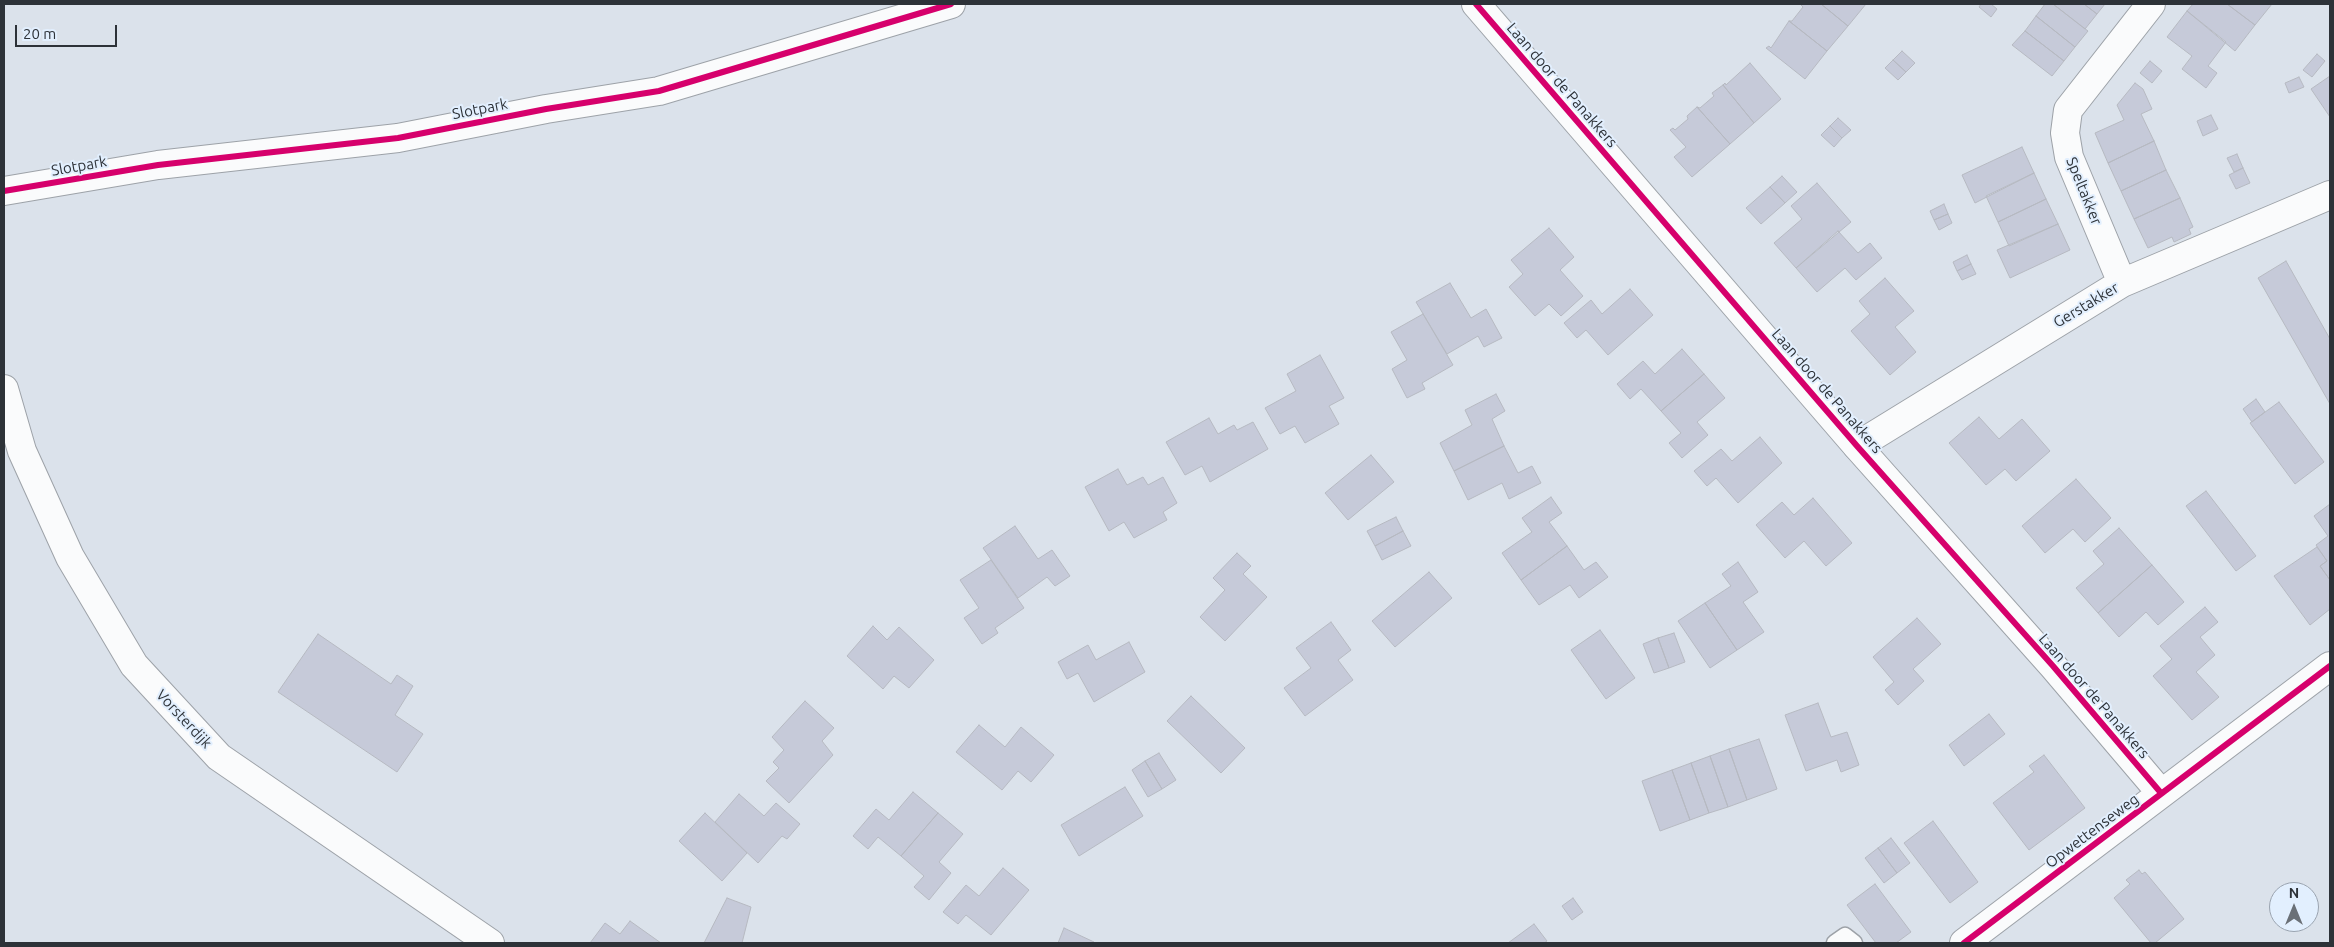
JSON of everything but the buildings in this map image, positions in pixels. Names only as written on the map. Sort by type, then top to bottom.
[{"type":"street","name":"Slotpark","points":[[4,191],[158,165],[398,138],[546,109],[659,91],[950,4]]},
{"type":"street","name":"Laan door de Panakkers","points":[[1476,4],[1858,446],[2053,666],[2161,794]]},
{"type":"street","name":"Speltakker","points":[[2122,283],[2069,158],[2065,134],[2068,110],[2151,4]]},
{"type":"street","name":"Gerstakker","points":[[1858,446],[2122,283],[2330,195]]},
{"type":"street","name":"Vorsterdijk","points":[[4,389],[22,451],[70,557],[134,665],[220,757],[490,943]]},
{"type":"street","name":"Opwettenseweg","points":[[1964,943],[2330,666]]},
{"type":"lane","points":[[1835,943],[1845,936],[1854,943]]},
{"type":"cycle path","points":[[4,191],[158,165],[398,138],[546,109],[659,91],[951,4]]},
{"type":"cycle path","points":[[1476,4],[1857,446],[2053,666],[2161,793]]},
{"type":"cycle path","points":[[1964,943],[2330,666]]}]
